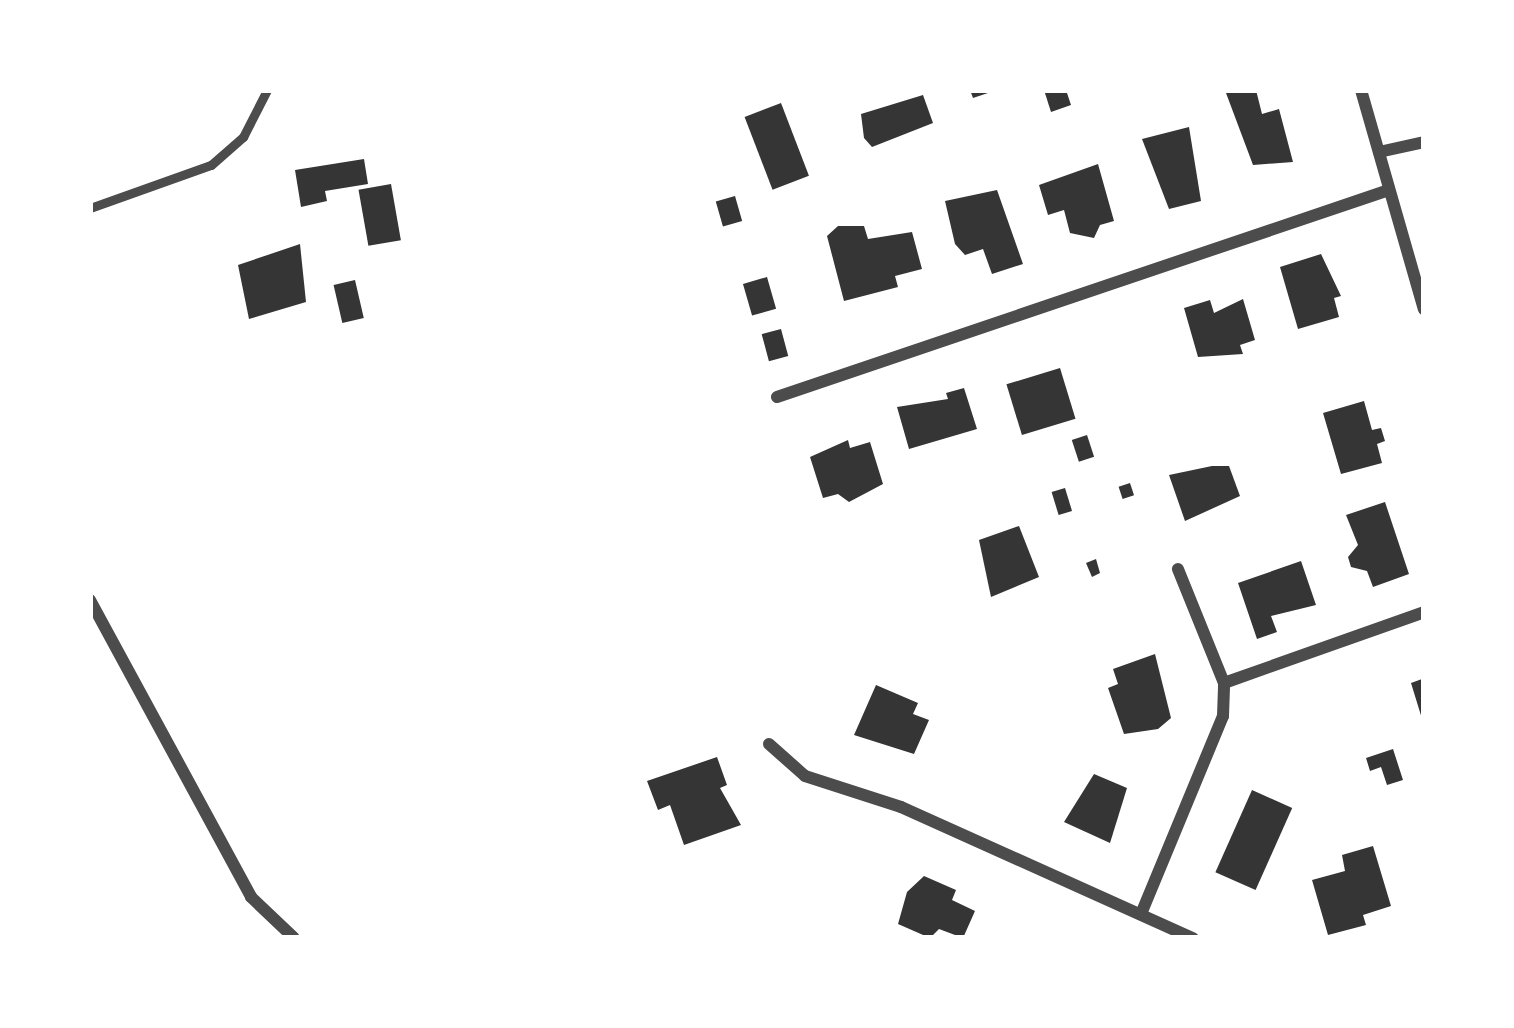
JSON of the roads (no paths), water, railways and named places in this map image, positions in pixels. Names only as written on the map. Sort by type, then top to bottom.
[{"type":"street","points":[[1361,90],[1424,309]]},
{"type":"street","points":[[1378,152],[1424,142]]},
{"type":"street","points":[[776,397],[1389,190]]},
{"type":"street","points":[[1142,914],[1223,716],[1224,683],[1178,569]]},
{"type":"street","points":[[90,600],[250,897],[294,938]]},
{"type":"street","points":[[1224,683],[1424,612]]},
{"type":"street","points":[[769,744],[805,776],[901,807],[1193,938]]},
{"type":"lane","points":[[90,208],[211,165],[243,137],[267,90]]}]
